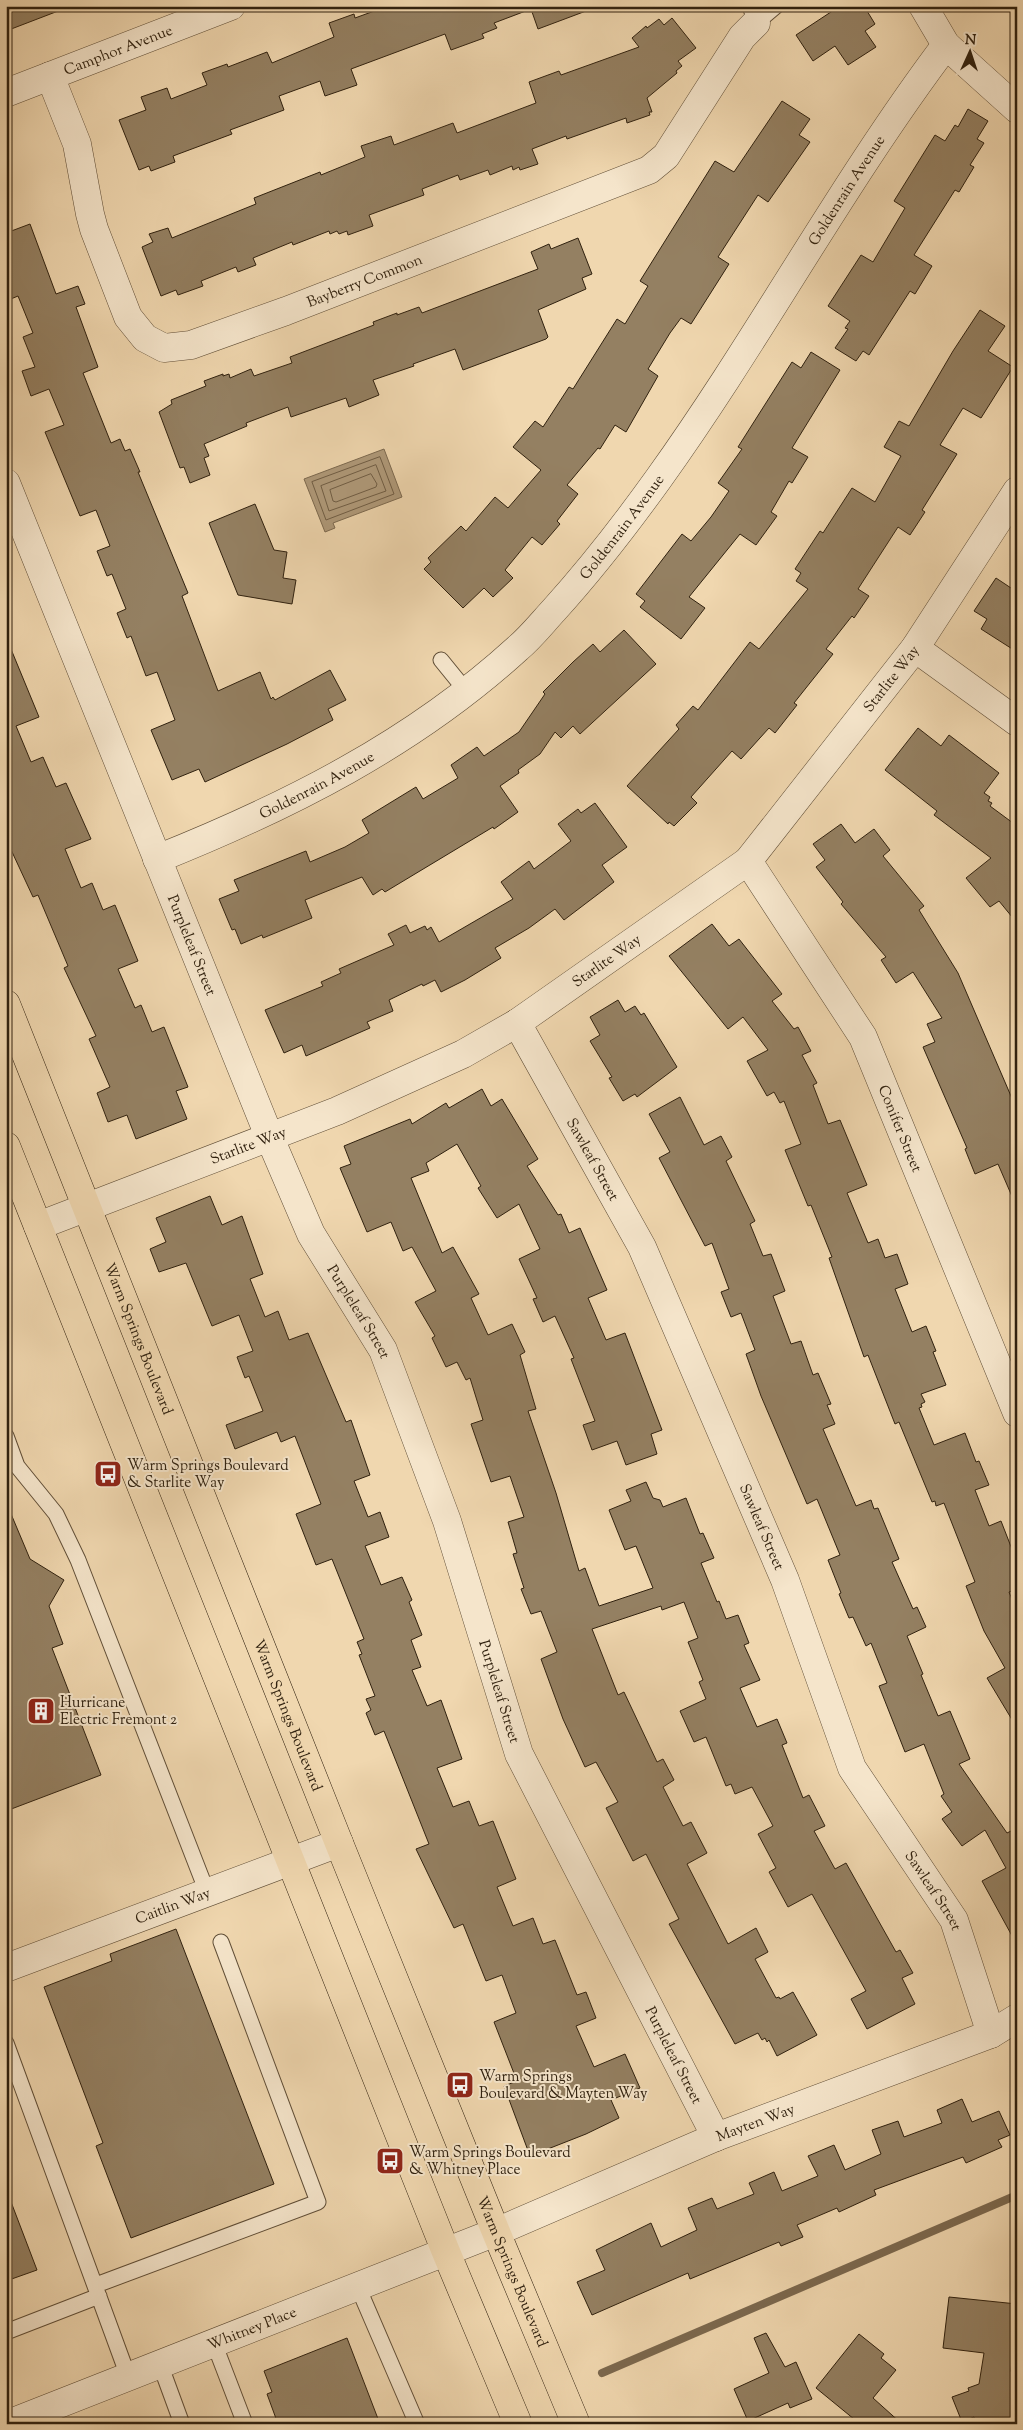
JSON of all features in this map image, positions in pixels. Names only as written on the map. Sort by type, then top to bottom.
[{"type":"main road","name":"Warm Springs Boulevard","points":[[6,1004],[339,1842],[496,2232],[576,2424]]},
{"type":"main road","points":[[6,1146],[446,2252],[518,2424]]},
{"type":"street","name":"Camphor Avenue","points":[[6,93],[231,6]]},
{"type":"street","points":[[923,6],[946,45],[1017,109]]},
{"type":"street","name":"Bayberry Common","points":[[50,76],[77,144],[94,230],[128,317],[145,338],[164,348],[172,348],[191,345],[286,311],[649,170],[666,156],[742,37],[753,15]]},
{"type":"street","name":"Goldenrain Avenue","points":[[157,859],[226,832],[334,779],[393,744],[467,692],[520,647],[603,554],[699,422],[886,130],[946,45]]},
{"type":"street","name":"Purpleleaf Street","points":[[6,483],[269,1136],[311,1234],[383,1350],[447,1521],[519,1754],[716,2137]]},
{"type":"street","name":"Starlite Way","points":[[38,1226],[337,1111],[464,1054],[517,1023],[748,862],[915,648],[1017,491]]},
{"type":"street","points":[[915,648],[1017,722]]},
{"type":"street","name":"Conifer Street","points":[[748,862],[863,1038],[1017,1413]]},
{"type":"street","name":"Sawleaf Street","points":[[517,1023],[642,1247],[785,1580],[852,1768],[954,1920],[991,2034]]},
{"type":"street","name":"Caitlin Way","points":[[6,1968],[339,1842]]},
{"type":"street","name":"Mayten Way","points":[[496,2232],[716,2137],[991,2034],[1017,2018]]},
{"type":"street","name":"Whitney Place","points":[[8,2424],[496,2232]]},
{"type":"lane","name":"Bayberry Common","points":[[753,15],[776,6]]},
{"type":"lane","points":[[441,660],[467,692]]},
{"type":"lane","points":[[6,1436],[17,1466],[56,1514],[78,1560],[206,1892]]},
{"type":"lane","points":[[6,2332],[98,2290],[318,2202],[221,1942]]},
{"type":"lane","points":[[6,2043],[128,2376]]},
{"type":"lane","points":[[358,2287],[417,2424]]},
{"type":"lane","points":[[214,2343],[245,2424]]},
{"type":"lane","points":[[160,2364],[182,2424]]},
{"type":"water","points":[[384,449],[402,497],[333,523],[335,528],[325,532],[304,479]]},
{"type":"building","points":[[6,6],[65,6],[66,8],[6,31]]},
{"type":"building","points":[[388,6],[594,6],[594,8],[538,29],[531,9],[494,23],[497,28],[482,34],[484,38],[451,50],[445,34],[351,69],[357,85],[325,96],[320,81],[279,96],[284,110],[230,130],[232,134],[173,156],[175,162],[151,171],[149,166],[139,170],[119,120],[146,110],[141,97],[167,88],[171,99],[207,85],[202,73],[227,64],[228,67],[267,52],[272,63],[334,37],[329,23],[354,14],[355,18]]},
{"type":"building","points":[[840,6],[864,6],[875,24],[865,31],[876,47],[848,65],[835,46],[813,61],[796,35]]},
{"type":"building","points":[[672,18],[696,48],[678,61],[682,66],[676,71],[677,73],[647,98],[652,112],[649,112],[650,115],[627,123],[626,118],[567,139],[566,136],[532,149],[538,164],[520,170],[519,167],[513,170],[512,166],[490,175],[488,170],[460,180],[458,175],[422,189],[424,195],[369,215],[373,226],[348,235],[347,231],[339,234],[337,231],[330,234],[329,231],[293,245],[292,242],[253,258],[256,265],[238,272],[236,267],[201,281],[203,286],[178,295],[176,290],[161,296],[142,247],[153,242],[149,234],[168,228],[172,238],[256,204],[254,198],[320,172],[321,175],[365,157],[361,146],[391,136],[394,145],[453,123],[457,133],[536,103],[529,82],[559,71],[561,75],[639,47],[632,38],[646,26],[647,28],[659,19],[664,25]]},
{"type":"building","points":[[782,101],[810,119],[799,135],[810,142],[768,202],[758,195],[718,257],[729,264],[691,324],[681,318],[670,333],[648,369],[658,376],[626,432],[615,425],[600,449],[598,448],[567,485],[578,494],[557,521],[560,524],[542,545],[532,537],[505,570],[513,578],[493,597],[484,588],[463,608],[424,569],[431,562],[428,558],[461,526],[466,531],[495,497],[508,508],[541,470],[513,447],[535,421],[543,427],[569,387],[573,389],[617,319],[625,324],[648,286],[640,281],[715,161],[734,172]]},
{"type":"building","points":[[968,109],[988,121],[977,139],[984,143],[970,165],[974,167],[959,192],[955,190],[914,255],[932,266],[915,294],[910,291],[869,355],[863,351],[856,361],[835,348],[848,329],[845,328],[850,321],[828,306],[861,255],[873,262],[905,208],[894,201],[935,135],[945,141],[955,125],[958,127]]},
{"type":"building","points":[[30,224],[56,294],[78,286],[85,304],[76,307],[98,367],[83,373],[111,443],[120,439],[125,451],[130,449],[140,472],[138,472],[188,593],[182,596],[218,691],[260,672],[271,699],[273,697],[275,700],[330,670],[346,700],[328,709],[333,720],[287,744],[205,782],[199,769],[172,780],[151,730],[175,720],[157,672],[146,676],[131,636],[127,638],[117,613],[126,609],[112,574],[107,576],[97,551],[110,546],[96,510],[80,516],[45,432],[64,425],[49,389],[31,396],[22,371],[35,367],[23,337],[33,333],[18,296],[6,301],[6,233]]},
{"type":"building","points":[[578,238],[592,274],[582,278],[586,289],[538,310],[548,337],[546,339],[463,370],[455,349],[373,380],[379,395],[349,407],[346,398],[291,417],[288,407],[246,423],[247,426],[204,444],[209,456],[204,458],[210,475],[190,483],[184,467],[180,468],[159,412],[172,404],[171,400],[206,386],[204,381],[223,374],[223,376],[229,374],[230,378],[251,369],[254,376],[292,363],[290,357],[374,325],[373,322],[419,307],[422,313],[538,269],[531,252],[549,244],[551,249]]},
{"type":"building","points":[[980,310],[1005,326],[988,351],[1013,367],[981,418],[963,408],[940,445],[957,454],[922,510],[925,512],[910,535],[898,527],[858,589],[869,596],[854,618],[852,616],[826,649],[833,654],[794,703],[797,705],[775,733],[769,728],[741,759],[732,751],[691,797],[697,803],[674,826],[669,822],[668,824],[627,786],[679,729],[676,725],[693,706],[698,710],[750,642],[759,649],[808,589],[796,581],[801,573],[795,569],[820,531],[823,533],[852,488],[875,502],[901,456],[884,447],[899,421],[909,426],[953,351]]},
{"type":"building","points":[[811,352],[840,370],[792,448],[808,457],[792,483],[789,481],[771,512],[777,516],[756,545],[740,534],[689,597],[705,608],[681,639],[640,607],[645,601],[636,594],[682,534],[691,541],[711,517],[729,491],[718,483],[742,449],[738,447],[792,362],[801,368]]},
{"type":"building","points":[[255,504],[274,550],[287,552],[283,578],[296,580],[292,604],[238,595],[209,523]]},
{"type":"building","points":[[996,578],[1017,592],[1017,652],[981,629],[987,619],[974,611]]},
{"type":"building","points":[[624,630],[656,664],[580,734],[573,726],[561,738],[555,732],[540,754],[518,770],[519,773],[500,786],[518,812],[494,829],[493,827],[385,892],[382,889],[373,895],[362,877],[305,900],[312,918],[263,938],[262,935],[241,944],[235,929],[232,930],[219,899],[239,891],[234,880],[306,851],[310,862],[345,847],[369,833],[362,820],[416,787],[423,799],[458,778],[451,765],[477,747],[484,756],[519,732],[545,694],[543,692],[573,662],[593,644],[600,652]]},
{"type":"building","points":[[6,637],[39,717],[16,726],[31,762],[43,757],[56,787],[66,783],[91,839],[65,849],[81,888],[92,883],[103,910],[115,905],[138,961],[118,969],[135,1008],[141,1005],[152,1032],[164,1027],[188,1087],[176,1091],[187,1119],[136,1139],[127,1115],[108,1122],[97,1093],[110,1087],[89,1039],[96,1036],[64,968],[68,966],[38,895],[33,897],[6,839]]},
{"type":"building","points":[[918,728],[941,746],[949,735],[999,773],[984,793],[990,797],[988,801],[992,803],[990,806],[1017,826],[1017,923],[999,901],[990,907],[966,878],[991,858],[934,815],[937,811],[885,770]]},
{"type":"building","points":[[595,803],[627,847],[602,865],[614,882],[564,920],[555,909],[529,928],[495,948],[501,958],[465,980],[441,992],[435,980],[423,986],[422,984],[389,1000],[393,1011],[367,1022],[370,1028],[306,1056],[302,1045],[284,1053],[265,1010],[323,986],[321,982],[341,973],[339,969],[394,945],[388,934],[406,925],[410,933],[425,926],[427,930],[431,927],[439,942],[513,899],[501,882],[529,861],[534,869],[571,841],[558,824],[578,809],[581,813]]},
{"type":"building","points":[[841,824],[855,843],[874,829],[890,850],[883,856],[924,906],[919,910],[958,973],[1017,1110],[1017,1208],[998,1164],[975,1174],[965,1149],[967,1148],[923,1047],[935,1042],[927,1024],[942,1018],[913,972],[896,983],[881,960],[886,957],[841,904],[843,902],[816,867],[825,860],[813,844]]},
{"type":"building","points":[[712,924],[729,946],[739,939],[782,994],[772,1001],[794,1029],[798,1027],[811,1051],[802,1055],[817,1083],[813,1085],[828,1124],[840,1120],[867,1185],[847,1193],[868,1243],[878,1239],[885,1258],[897,1254],[908,1284],[895,1289],[912,1332],[926,1326],[936,1351],[933,1352],[946,1385],[921,1394],[925,1402],[919,1408],[934,1445],[965,1433],[976,1462],[979,1461],[989,1485],[975,1490],[989,1526],[1001,1521],[1017,1562],[1017,1589],[1009,1592],[1017,1611],[1017,1728],[987,1678],[1005,1668],[984,1631],[966,1586],[975,1582],[944,1503],[936,1506],[935,1501],[932,1502],[899,1422],[895,1424],[868,1355],[864,1357],[829,1258],[832,1257],[811,1205],[808,1206],[785,1150],[801,1144],[784,1101],[780,1103],[774,1092],[767,1096],[747,1061],[768,1050],[743,1017],[728,1029],[669,956]]},
{"type":"building","points":[[618,1000],[625,1012],[635,1006],[641,1015],[644,1013],[677,1067],[637,1097],[635,1094],[623,1101],[609,1078],[612,1077],[590,1041],[600,1035],[590,1017]]},
{"type":"building","points":[[482,1089],[491,1106],[502,1099],[538,1159],[527,1166],[558,1215],[561,1214],[569,1233],[580,1228],[607,1290],[588,1298],[606,1340],[625,1333],[662,1430],[651,1434],[657,1454],[626,1465],[617,1441],[592,1450],[583,1425],[595,1421],[571,1359],[574,1358],[555,1316],[543,1322],[533,1299],[537,1298],[519,1259],[540,1249],[519,1204],[497,1218],[478,1188],[481,1186],[457,1144],[426,1163],[429,1171],[411,1178],[442,1253],[453,1247],[479,1294],[471,1298],[488,1335],[512,1324],[525,1352],[520,1355],[536,1409],[528,1411],[556,1493],[579,1571],[585,1568],[599,1606],[653,1588],[636,1546],[625,1550],[609,1510],[631,1501],[626,1490],[646,1482],[653,1498],[660,1500],[663,1507],[686,1498],[700,1534],[703,1533],[714,1558],[701,1563],[717,1602],[719,1601],[726,1619],[738,1615],[749,1643],[744,1645],[760,1680],[740,1688],[757,1727],[777,1719],[787,1743],[782,1745],[803,1798],[809,1795],[825,1826],[814,1831],[835,1869],[846,1863],[896,1952],[900,1950],[913,1973],[902,1978],[915,2004],[867,2029],[851,1999],[866,1991],[812,1894],[788,1907],[769,1872],[776,1868],[758,1834],[773,1826],[752,1787],[735,1794],[731,1784],[726,1786],[706,1737],[694,1742],[680,1711],[706,1699],[699,1682],[703,1680],[688,1642],[698,1638],[684,1602],[662,1610],[661,1606],[592,1629],[618,1695],[624,1692],[657,1762],[663,1759],[674,1780],[663,1787],[683,1826],[691,1822],[707,1853],[687,1864],[728,1944],[756,1928],[768,1952],[755,1959],[776,1998],[779,1997],[780,1999],[793,1992],[817,2035],[777,2056],[769,2040],[767,2042],[765,2038],[762,2040],[758,2033],[735,2044],[669,1924],[679,1919],[646,1854],[633,1861],[606,1808],[618,1802],[596,1762],[585,1767],[563,1719],[541,1659],[557,1652],[541,1611],[531,1614],[521,1589],[524,1588],[513,1554],[517,1553],[508,1522],[524,1517],[510,1476],[491,1482],[471,1424],[483,1420],[470,1378],[466,1380],[457,1362],[446,1367],[432,1338],[435,1336],[415,1302],[436,1291],[412,1247],[403,1251],[391,1222],[367,1232],[340,1168],[351,1164],[344,1146],[410,1119],[412,1124],[446,1103],[449,1108]]},
{"type":"building","points":[[680,1097],[704,1145],[721,1136],[732,1157],[726,1161],[755,1221],[750,1224],[763,1256],[771,1254],[785,1291],[773,1296],[791,1344],[801,1341],[813,1375],[818,1373],[831,1404],[827,1405],[835,1424],[823,1429],[856,1506],[871,1500],[874,1509],[878,1508],[899,1559],[892,1562],[913,1609],[917,1607],[926,1627],[907,1636],[938,1716],[950,1711],[970,1759],[959,1764],[1007,1833],[1017,1828],[1017,1945],[982,1881],[1006,1868],[985,1830],[962,1846],[942,1819],[952,1812],[941,1796],[944,1794],[924,1744],[905,1752],[879,1686],[887,1683],[871,1643],[866,1646],[853,1617],[849,1618],[839,1594],[841,1593],[828,1560],[840,1555],[817,1499],[807,1504],[761,1396],[746,1354],[755,1350],[741,1313],[731,1317],[721,1292],[729,1289],[712,1243],[705,1246],[659,1158],[670,1152],[649,1114]]},
{"type":"building","points":[[210,1196],[222,1225],[242,1216],[263,1274],[250,1279],[265,1317],[278,1311],[289,1340],[308,1333],[346,1422],[351,1420],[370,1475],[354,1481],[368,1517],[380,1512],[389,1537],[365,1546],[381,1585],[402,1577],[412,1600],[409,1602],[422,1635],[411,1640],[421,1667],[412,1670],[427,1706],[441,1700],[462,1759],[437,1768],[453,1807],[469,1801],[479,1826],[493,1821],[516,1879],[497,1887],[513,1926],[533,1918],[543,1944],[555,1940],[577,1995],[586,1992],[596,2018],[576,2026],[594,2067],[625,2054],[640,2088],[611,2100],[619,2118],[586,2134],[530,2156],[504,2086],[517,2081],[494,2022],[516,2013],[502,1975],[486,1981],[463,1924],[454,1928],[416,1849],[429,1844],[384,1731],[375,1735],[366,1713],[371,1710],[366,1699],[375,1696],[359,1655],[362,1654],[357,1642],[364,1639],[332,1559],[316,1565],[296,1514],[321,1504],[295,1436],[281,1442],[277,1432],[235,1449],[226,1425],[263,1411],[249,1376],[245,1378],[237,1357],[253,1351],[239,1315],[212,1326],[186,1263],[159,1272],[150,1249],[166,1242],[156,1218]]},
{"type":"building","name":"Hurricane Electric Fremont 2","points":[[6,1502],[30,1559],[64,1580],[49,1606],[63,1644],[52,1648],[101,1775],[6,1811]]},
{"type":"building","points":[[176,1929],[274,2184],[131,2238],[96,2146],[103,2143],[44,1987],[112,1961],[110,1954]]},
{"type":"building","points":[[962,2099],[972,2122],[999,2111],[1010,2135],[998,2140],[1002,2147],[966,2163],[963,2157],[874,2190],[876,2195],[839,2212],[837,2208],[797,2225],[803,2237],[781,2246],[779,2242],[690,2279],[688,2273],[592,2315],[577,2282],[605,2270],[596,2250],[651,2223],[661,2247],[697,2230],[688,2208],[712,2198],[717,2209],[754,2194],[749,2183],[774,2172],[782,2191],[818,2176],[808,2156],[834,2145],[845,2170],[881,2154],[872,2130],[898,2121],[904,2137],[942,2123],[937,2110]]},
{"type":"building","points":[[8,2194],[37,2270],[6,2281],[6,2195]]},
{"type":"building","points":[[949,2297],[1017,2304],[1011,2371],[1017,2385],[1017,2424],[977,2424],[974,2417],[962,2422],[952,2397],[969,2391],[968,2388],[979,2384],[984,2353],[943,2348]]},
{"type":"building","points":[[766,2333],[785,2367],[796,2362],[812,2399],[790,2408],[788,2403],[748,2421],[734,2389],[769,2373],[754,2338]]},
{"type":"building","points":[[859,2334],[884,2354],[881,2358],[896,2370],[873,2398],[902,2424],[860,2424],[816,2388]]},
{"type":"building","points":[[347,2338],[380,2424],[278,2424],[267,2394],[272,2392],[264,2371]]},
{"type":"waterway","points":[[602,2373],[1017,2195]]},
{"type":"place","name":"Warm Springs Boulevard & Starlite Way","points":[[108,1474]]},
{"type":"place","name":"Hurricane Electric Fremont 2","points":[[41,1711]]},
{"type":"place","name":"Warm Springs Boulevard & Mayten Way","points":[[460,2085]]},
{"type":"place","name":"Warm Springs Boulevard & Whitney Place","points":[[390,2161]]}]
